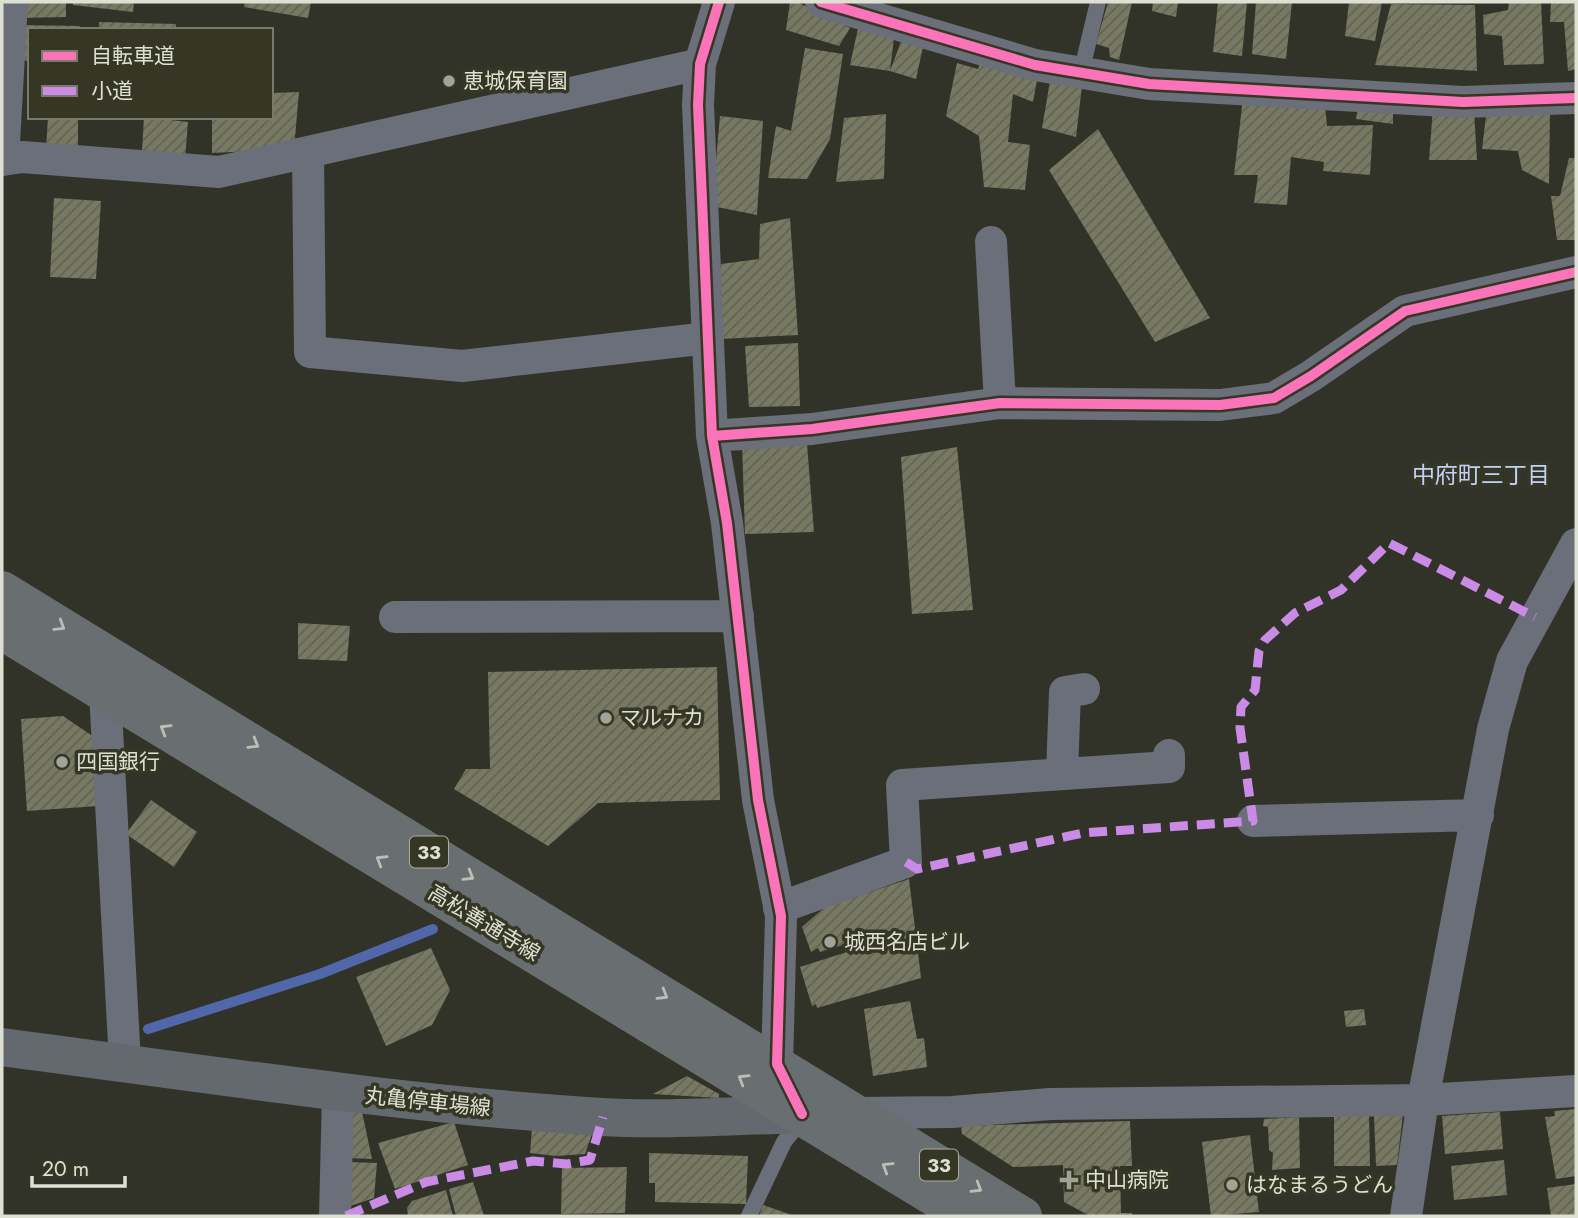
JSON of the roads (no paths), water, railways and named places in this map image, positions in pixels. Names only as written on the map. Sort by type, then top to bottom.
[{"type":"main road","name":"高松善通寺線","points":[[2,590],[856,1113]]},
{"type":"main road","name":"高松善通寺線","points":[[2,631],[803,1115],[965,1216]]},
{"type":"main road","name":"丸亀停車場線","points":[[2,1047],[338,1092],[603,1117],[693,1118],[856,1113]]},
{"type":"main road","name":"33","points":[[856,1113],[1023,1216]]},
{"type":"street","points":[[12,2],[2,160],[22,157],[219,172],[700,64]]},
{"type":"street","points":[[719,2],[700,64],[698,105],[712,436],[727,523],[758,800],[779,908],[777,1064],[803,1115]]},
{"type":"street","points":[[821,2],[1035,65],[1149,84],[1463,102],[1576,98]]},
{"type":"street","points":[[308,152],[310,352],[462,366],[708,338]]},
{"type":"street","points":[[990,242],[1000,403]]},
{"type":"street","points":[[712,436],[812,429],[1000,403],[1220,405],[1274,397],[1311,376],[1405,311],[1576,272]]},
{"type":"street","points":[[1406,1216],[1423,1100],[1493,729],[1512,661],[1576,544]]},
{"type":"street","points":[[395,617],[738,616]]},
{"type":"street","points":[[103,652],[125,1063]]},
{"type":"street","points":[[1062,774],[1065,692],[1084,689]]},
{"type":"street","points":[[779,908],[906,862],[902,785],[1169,767],[1169,755]]},
{"type":"street","points":[[1254,821],[1478,815]]},
{"type":"street","points":[[856,1113],[952,1112],[1050,1104],[1423,1100],[1576,1091]]},
{"type":"street","points":[[335,1216],[338,1092]]},
{"type":"lane","points":[[1081,73],[1098,2]]},
{"type":"lane","points":[[749,1216],[784,1142],[803,1115]]},
{"type":"waterway","points":[[148,1029],[320,974],[433,929]]},
{"type":"place","name":"恵城保育園","points":[[449,81]]},
{"type":"place","name":"マルナカ","points":[[606,718]]},
{"type":"place","name":"四国銀行","points":[[62,762]]},
{"type":"place","name":"城西名店ビル","points":[[830,942]]},
{"type":"place","name":"中山病院","points":[[1069,1180]]},
{"type":"place","name":"はなまるうどん","points":[[1232,1185]]},
{"type":"district","name":"中府町三丁目","points":[[1481,475]]}]
